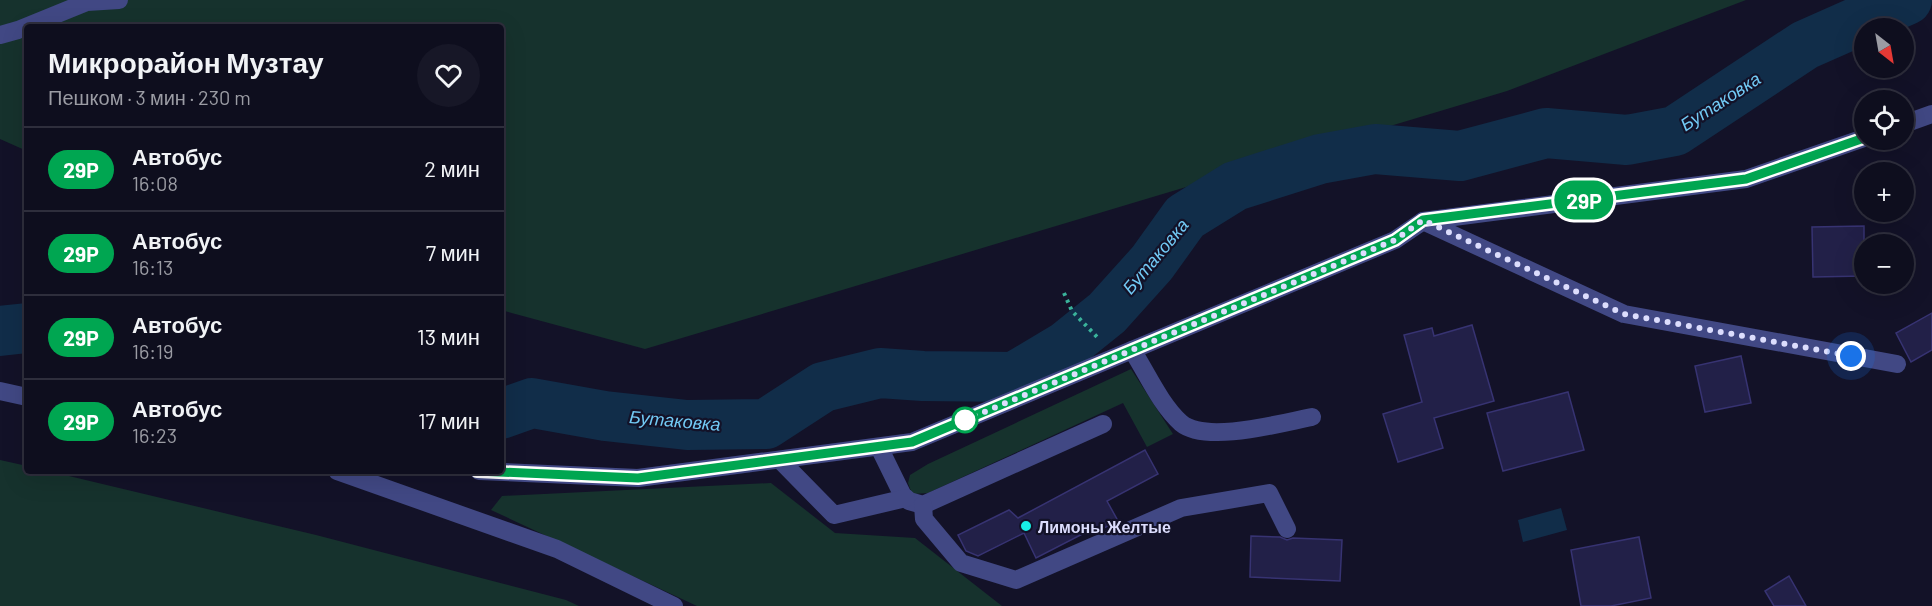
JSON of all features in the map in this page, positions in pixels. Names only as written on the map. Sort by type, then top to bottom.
[{"type":"street","points":[[33,24],[87,2],[118,0]]},
{"type":"street","points":[[0,35],[24,28]]},
{"type":"street","points":[[1914,120],[1932,114]]},
{"type":"street","points":[[504,472],[638,478],[912,442],[1395,240],[1423,220],[1746,179],[1854,141]]},
{"type":"street","points":[[1423,220],[1624,314],[1897,364]]},
{"type":"street","points":[[1132,350],[1162,399],[1182,423],[1199,431],[1235,430],[1312,417]]},
{"type":"street","points":[[0,391],[24,396]]},
{"type":"street","points":[[780,460],[834,515],[914,502],[1103,424]]},
{"type":"street","points":[[879,447],[924,519],[961,563],[1016,580],[1181,508],[1269,494],[1287,530]]},
{"type":"street","points":[[346,474],[557,549],[674,606]]},
{"type":"path","points":[[1064,293],[1072,310],[1100,340]]},
{"type":"green space","points":[[0,0],[1746,0],[1507,91],[645,349],[504,311],[504,24],[24,24],[24,150],[0,139]]},
{"type":"green space","points":[[1131,369],[1173,434],[1147,447],[1123,403],[928,493],[912,494],[908,483],[910,475],[928,464]]},
{"type":"green space","points":[[0,460],[24,465],[24,474],[61,474],[316,535],[566,600],[579,606],[0,606]]},
{"type":"green space","points":[[771,483],[835,533],[915,538],[1002,606],[697,606],[491,510],[502,496]]},
{"type":"water","points":[[1561,508],[1567,530],[1523,542],[1518,520]]},
{"type":"building","points":[[1864,226],[1864,234],[1854,234],[1854,276],[1813,277],[1812,227]]},
{"type":"building","points":[[1932,313],[1932,350],[1911,362],[1896,333]]},
{"type":"building","points":[[1472,325],[1494,401],[1434,418],[1443,448],[1398,462],[1383,414],[1422,402],[1404,335],[1432,328],[1434,336]]},
{"type":"building","points":[[1741,356],[1751,403],[1705,412],[1695,366]]},
{"type":"building","points":[[1568,392],[1584,450],[1503,471],[1487,413]]},
{"type":"building","points":[[1145,450],[1158,474],[1107,501],[1118,521],[1098,531],[1096,527],[1036,558],[1024,533],[978,556],[966,551],[958,535],[1009,510],[1018,518]]},
{"type":"building","points":[[1251,536],[1280,537],[1287,540],[1293,538],[1342,540],[1340,581],[1250,577]]},
{"type":"building","points":[[1639,537],[1651,598],[1611,606],[1581,606],[1571,550]]},
{"type":"building","points":[[1789,576],[1806,606],[1774,606],[1765,591]]},
{"type":"waterway","name":"Бутаковка","points":[[504,413],[532,403],[605,416],[687,425],[766,424],[823,387],[880,373],[1014,377],[1066,346],[1107,313],[1152,263],[1185,217],[1235,186],[1320,159],[1375,149],[1460,156],[1546,133],[1627,140],[1675,131],[1805,45],[1907,0]]},
{"type":"waterway","name":"Бутаковка","points":[[0,331],[24,328]]},
{"type":"bus line","name":"29P","points":[[504,472],[638,478],[912,442],[1395,240],[1423,220],[1746,179],[1854,141]]},
{"type":"place","name":"Лимоны Желтые","points":[[1026,526]]},
{"type":"route","points":[[965,420],[1395,240],[1423,220],[1624,314],[1851,356]]}]
